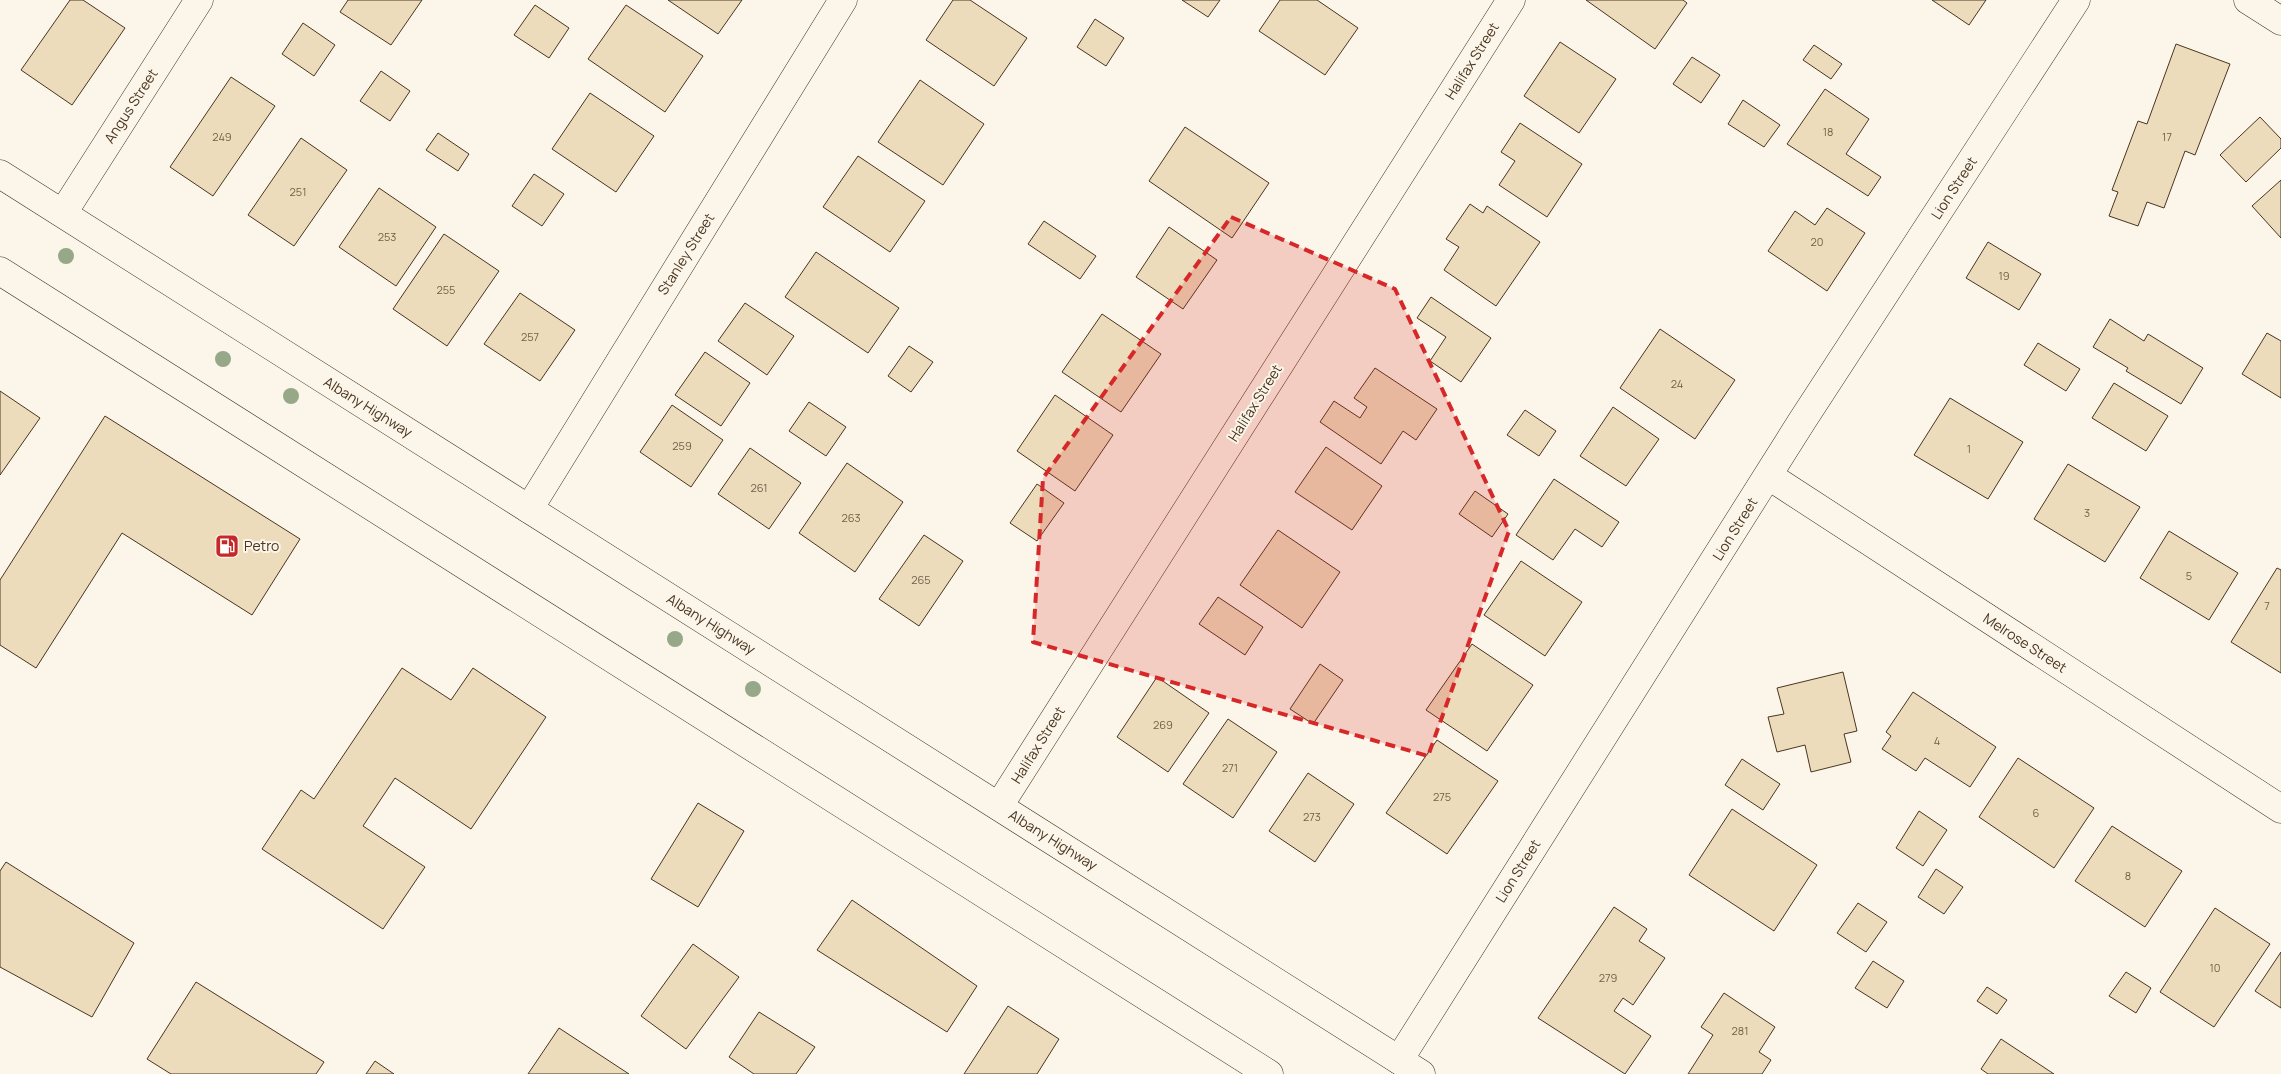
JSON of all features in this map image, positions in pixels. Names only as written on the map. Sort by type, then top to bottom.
[{"type":"main road","name":"Angus Street","points":[[63,213],[199,0]]},
{"type":"main road","name":"Stanley Street","points":[[528,509],[843,0]]},
{"type":"main road","name":"Halifax Street","points":[[999,806],[1511,0]]},
{"type":"main road","name":"Lion Street","points":[[1403,1069],[1802,421],[2076,0]]},
{"type":"main road","points":[[2248,0],[2281,21]]},
{"type":"main road","name":"Albany Highway","points":[[0,174],[999,806],[1403,1069]]},
{"type":"main road","points":[[0,271],[1268,1074]]},
{"type":"main road","name":"Melrose Street","points":[[1769,476],[2281,809]]},
{"type":"highlighted area","points":[[1231,217],[1395,289],[1509,531],[1428,756],[1033,642],[1043,478]]},
{"type":"building","points":[[70,0],[83,0],[125,28],[72,105],[21,70]]},
{"type":"building","points":[[348,0],[422,0],[391,45],[340,12]]},
{"type":"building","points":[[668,0],[742,0],[718,34]]},
{"type":"building","points":[[953,0],[970,0],[1027,38],[994,86],[926,40]]},
{"type":"building","points":[[1182,0],[1220,0],[1208,17]]},
{"type":"building","points":[[1280,0],[1317,0],[1358,28],[1325,75],[1259,31]]},
{"type":"building","points":[[1586,0],[1683,0],[1687,3],[1655,49]]},
{"type":"building","points":[[1932,0],[1986,0],[1969,25]]},
{"type":"building","points":[[535,5],[569,28],[549,58],[514,35]]},
{"type":"building","points":[[626,5],[703,56],[665,112],[588,59]]},
{"type":"building","points":[[1095,19],[1124,38],[1106,66],[1077,47]]},
{"type":"building","points":[[303,23],[335,45],[314,76],[282,54]]},
{"type":"building","points":[[1560,42],[1616,79],[1579,133],[1524,96]]},
{"type":"building","points":[[2176,44],[2230,64],[2195,155],[2185,151],[2164,208],[2147,202],[2138,226],[2109,216],[2118,192],[2112,190],[2138,121],[2147,124]]},
{"type":"building","points":[[1814,45],[1842,64],[1831,79],[1803,60]]},
{"type":"building","points":[[1692,57],[1720,75],[1701,103],[1673,84]]},
{"type":"building","points":[[381,71],[410,91],[390,121],[360,101]]},
{"type":"building","points":[[231,77],[275,106],[213,196],[170,167]]},
{"type":"building","points":[[920,80],[984,124],[943,185],[878,142]]},
{"type":"building","points":[[1825,89],[1869,119],[1846,154],[1881,177],[1868,196],[1787,144]]},
{"type":"building","points":[[590,93],[654,136],[616,192],[552,149]]},
{"type":"building","points":[[1743,100],[1780,125],[1764,147],[1728,124]]},
{"type":"building","points":[[2260,117],[2281,139],[2281,148],[2246,182],[2220,155]]},
{"type":"building","points":[[1520,123],[1582,164],[1547,217],[1499,185],[1515,161],[1501,152]]},
{"type":"building","points":[[1185,127],[1269,183],[1232,238],[1149,181]]},
{"type":"building","points":[[438,133],[469,154],[458,171],[426,150]]},
{"type":"building","points":[[301,138],[347,170],[294,246],[248,215]]},
{"type":"building","points":[[858,156],[925,201],[890,252],[823,207]]},
{"type":"building","points":[[534,174],[564,194],[542,226],[512,206]]},
{"type":"building","points":[[2281,180],[2281,238],[2252,206]]},
{"type":"building","points":[[379,188],[436,227],[396,286],[339,247]]},
{"type":"building","points":[[1470,204],[1483,213],[1487,206],[1540,242],[1496,306],[1444,270],[1459,247],[1446,239]]},
{"type":"building","points":[[1827,208],[1865,233],[1827,291],[1768,251],[1795,211],[1815,225]]},
{"type":"building","points":[[1044,221],[1096,256],[1080,279],[1028,244]]},
{"type":"building","points":[[1169,227],[1217,260],[1183,309],[1136,277]]},
{"type":"building","points":[[444,234],[499,271],[447,346],[393,309]]},
{"type":"building","points":[[1988,242],[2041,274],[2019,310],[1966,278]]},
{"type":"building","points":[[816,252],[899,308],[868,353],[785,297]]},
{"type":"building","points":[[520,293],[575,330],[540,381],[484,344]]},
{"type":"building","points":[[1431,297],[1491,338],[1461,382],[1430,361],[1446,337],[1417,318]]},
{"type":"building","points":[[745,303],[794,336],[767,375],[718,341]]},
{"type":"building","points":[[1102,314],[1161,354],[1121,412],[1062,372]]},
{"type":"building","points":[[2110,319],[2144,341],[2148,334],[2203,368],[2181,404],[2126,371],[2128,368],[2093,347]]},
{"type":"building","points":[[1660,329],[1735,380],[1695,439],[1620,388]]},
{"type":"building","points":[[2267,333],[2281,341],[2281,398],[2242,374]]},
{"type":"building","points":[[2038,343],[2080,369],[2066,391],[2024,365]]},
{"type":"building","points":[[909,346],[933,362],[911,392],[888,376]]},
{"type":"building","points":[[705,352],[750,383],[721,426],[675,395]]},
{"type":"building","points":[[1375,368],[1437,409],[1416,440],[1403,431],[1381,464],[1320,422],[1334,401],[1360,418],[1367,407],[1354,398]]},
{"type":"building","points":[[2114,383],[2168,416],[2146,451],[2092,418]]},
{"type":"building","points":[[0,391],[40,418],[0,475]]},
{"type":"building","points":[[1055,395],[1113,435],[1075,491],[1017,451]]},
{"type":"building","points":[[1950,398],[2023,442],[1988,499],[1914,455]]},
{"type":"building","points":[[809,402],[846,427],[826,456],[789,431]]},
{"type":"building","points":[[672,405],[723,440],[691,487],[640,452]]},
{"type":"building","points":[[1613,407],[1659,439],[1626,486],[1580,456]]},
{"type":"building","points":[[1525,410],[1556,431],[1539,456],[1507,435]]},
{"type":"building","points":[[105,416],[300,539],[252,615],[122,533],[36,668],[0,645],[0,580]]},
{"type":"building","points":[[1326,447],[1382,486],[1352,530],[1295,492]]},
{"type":"building","points":[[750,448],[801,483],[769,529],[718,494]]},
{"type":"building","points":[[847,463],[903,502],[855,572],[799,533]]},
{"type":"building","points":[[2068,464],[2140,507],[2105,562],[2034,519]]},
{"type":"building","points":[[1554,479],[1619,522],[1602,547],[1575,529],[1553,560],[1516,535]]},
{"type":"building","points":[[1037,484],[1064,503],[1037,541],[1010,523]]},
{"type":"building","points":[[1475,491],[1508,514],[1492,537],[1459,514]]},
{"type":"building","points":[[1278,530],[1340,572],[1302,628],[1240,585]]},
{"type":"building","points":[[2169,531],[2238,573],[2209,620],[2140,578]]},
{"type":"building","points":[[924,535],[963,561],[919,626],[879,599]]},
{"type":"building","points":[[1521,561],[1582,602],[1545,656],[1484,615]]},
{"type":"building","points":[[2277,568],[2281,570],[2281,673],[2231,642]]},
{"type":"building","points":[[1218,597],[1263,627],[1245,655],[1199,624]]},
{"type":"building","points":[[1472,644],[1533,685],[1487,751],[1426,710]]},
{"type":"building","points":[[1320,664],[1343,680],[1313,724],[1290,709]]},
{"type":"building","points":[[402,668],[451,700],[473,668],[546,717],[471,829],[395,778],[363,826],[425,867],[383,929],[262,849],[301,790],[314,799]]},
{"type":"building","points":[[1843,672],[1857,731],[1844,734],[1851,762],[1811,772],[1805,745],[1777,752],[1768,717],[1784,714],[1777,688]]},
{"type":"building","points":[[1157,677],[1209,713],[1168,772],[1117,737]]},
{"type":"building","points":[[1913,692],[1996,747],[1970,787],[1925,758],[1916,771],[1882,749],[1891,736],[1886,732]]},
{"type":"building","points":[[1228,719],[1277,752],[1233,818],[1183,784]]},
{"type":"building","points":[[1437,740],[1498,781],[1447,854],[1386,813]]},
{"type":"building","points":[[2018,758],[2094,808],[2054,868],[1979,817]]},
{"type":"building","points":[[1742,759],[1780,784],[1763,810],[1725,785]]},
{"type":"building","points":[[1308,773],[1354,804],[1315,862],[1269,831]]},
{"type":"building","points":[[698,803],[744,831],[698,907],[651,879]]},
{"type":"building","points":[[1732,809],[1817,865],[1774,931],[1689,875]]},
{"type":"building","points":[[1919,811],[1947,830],[1923,866],[1896,848]]},
{"type":"building","points":[[2112,826],[2182,871],[2145,927],[2075,881]]},
{"type":"building","points":[[6,862],[134,943],[92,1017],[0,967],[0,871]]},
{"type":"building","points":[[1936,869],[1963,887],[1944,914],[1918,897]]},
{"type":"building","points":[[852,900],[977,986],[947,1032],[817,950]]},
{"type":"building","points":[[1858,903],[1887,922],[1866,952],[1837,933]]},
{"type":"building","points":[[1614,907],[1647,929],[1639,941],[1665,958],[1633,1005],[1623,998],[1614,1011],[1651,1036],[1625,1074],[1538,1018]]},
{"type":"building","points":[[2215,908],[2270,944],[2214,1027],[2160,992]]},
{"type":"building","points":[[693,944],[739,977],[686,1049],[641,1016]]},
{"type":"building","points":[[2281,952],[2281,1008],[2255,991]]},
{"type":"building","points":[[1873,961],[1904,981],[1887,1008],[1855,988]]},
{"type":"building","points":[[2126,972],[2151,988],[2136,1013],[2109,996]]},
{"type":"building","points":[[196,982],[324,1062],[316,1074],[171,1074],[147,1059]]},
{"type":"building","points":[[1987,987],[2007,1000],[1997,1014],[1977,1001]]},
{"type":"building","points":[[1724,993],[1775,1027],[1759,1052],[1771,1060],[1762,1074],[1688,1074],[1713,1035],[1701,1027]]},
{"type":"building","points":[[1008,1006],[1059,1039],[1037,1074],[964,1074]]},
{"type":"building","points":[[759,1012],[815,1047],[796,1074],[754,1074],[729,1057]]},
{"type":"building","points":[[559,1028],[629,1074],[528,1074]]},
{"type":"building","points":[[2001,1039],[2054,1074],[1988,1074],[1981,1069]]},
{"type":"building","points":[[375,1061],[394,1074],[366,1074]]},
{"type":"place","name":"Petro","points":[[227,546]]}]
